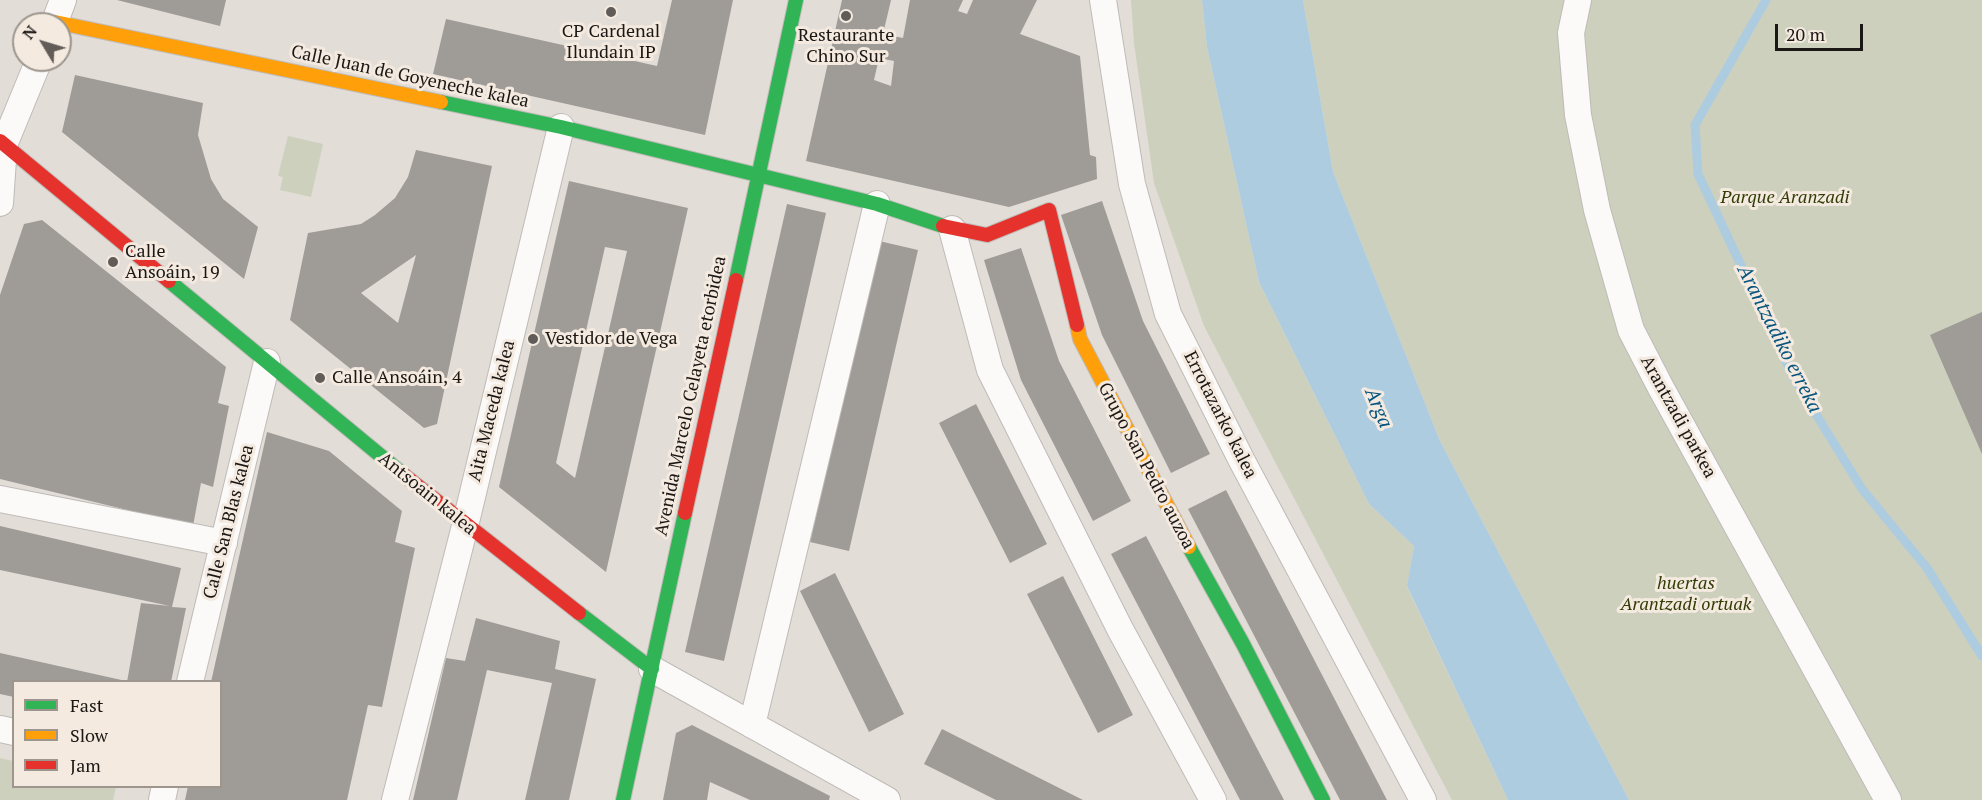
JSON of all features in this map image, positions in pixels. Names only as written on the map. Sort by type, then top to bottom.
[{"type":"street","name":"Avenida Marcelo Celayeta etorbidea","points":[[622,800],[796,0]]},
{"type":"street","name":"Errotazarko kalea","points":[[1103,0],[1132,184],[1168,314],[1242,461],[1423,800]]},
{"type":"street","name":"Arantzadi parkea","points":[[1578,0],[1571,33],[1578,115],[1597,210],[1631,330],[1888,800]]},
{"type":"street","name":"Calle Juan de Goyeneche kalea","points":[[72,18],[561,127],[757,174]]},
{"type":"street","points":[[0,203],[1,145],[34,72]]},
{"type":"street","name":"Aita Maceda kalea","points":[[395,800],[465,526],[561,127]]},
{"type":"street","name":"Antsoain kalea","points":[[1,145],[465,526],[651,669],[887,800]]},
{"type":"street","name":"Grupo San Pedro auzoa","points":[[757,174],[877,204],[952,229],[987,235],[1049,210],[1080,339],[1165,504],[1243,644],[1323,800]]},
{"type":"street","points":[[752,725],[877,204]]},
{"type":"street","points":[[952,229],[990,370],[1120,629],[1213,800]]},
{"type":"street","name":"Calle San Blas kalea","points":[[190,680],[267,362]]},
{"type":"street","points":[[0,499],[224,543]]},
{"type":"green space","points":[[1131,0],[1202,0],[1207,47],[1259,282],[1369,504],[1414,546],[1407,587],[1508,800],[1452,800],[1204,326],[1154,183],[1134,43]]},
{"type":"green space","name":"Parque Aranzadi","points":[[1303,0],[1982,0],[1982,800],[1629,800],[1440,441],[1333,172]]},
{"type":"green space","points":[[288,136],[323,144],[311,197],[280,190],[283,177],[278,176]]},
{"type":"green space","points":[[0,758],[12,761],[12,788],[116,788],[113,800],[0,800]]},
{"type":"water","name":"Arga","points":[[1202,0],[1303,0],[1333,172],[1440,441],[1629,800],[1508,800],[1407,586],[1414,546],[1369,504],[1259,282],[1207,47]]},
{"type":"building","points":[[117,0],[226,0],[220,26]]},
{"type":"building","points":[[672,0],[733,0],[705,135],[433,74],[446,19],[657,66]]},
{"type":"building","points":[[842,0],[891,0],[883,34],[903,38],[910,0],[963,0],[958,11],[967,14],[973,0],[1037,0],[1020,34],[1080,56],[1090,155],[1096,157],[1097,179],[1009,207],[806,161]],"holes":[[[879,58],[894,61],[891,86],[874,80]]]},
{"type":"building","points":[[75,75],[203,103],[198,135],[211,179],[223,199],[258,227],[244,279],[62,132]]},
{"type":"building","points":[[416,150],[492,166],[437,424],[424,428],[290,320],[308,233],[361,224],[395,198],[408,177]],"holes":[[[416,255],[398,323],[361,293]]]},
{"type":"building","points":[[569,181],[688,208],[606,572],[499,487]],"holes":[[[605,247],[627,251],[575,478],[556,463]]]},
{"type":"building","points":[[1102,201],[1143,321],[1210,454],[1171,473],[1102,335],[1061,215]]},
{"type":"building","points":[[787,204],[826,213],[724,661],[685,652]]},
{"type":"building","points":[[42,220],[226,367],[218,403],[229,406],[213,487],[201,483],[193,526],[0,479],[0,295],[24,224]]},
{"type":"building","points":[[879,241],[918,250],[849,551],[810,542]]},
{"type":"building","points":[[1021,248],[1059,361],[1131,501],[1093,521],[1021,380],[984,260]]},
{"type":"building","points":[[1982,312],[1982,454],[1930,335]]},
{"type":"building","points":[[976,404],[1047,544],[1010,563],[939,423]]},
{"type":"building","points":[[267,432],[329,451],[402,511],[395,542],[415,548],[382,707],[368,705],[347,800],[185,800],[188,788],[222,788],[222,680],[211,680]]},
{"type":"building","points":[[1226,490],[1387,800],[1340,800],[1188,509]]},
{"type":"building","points":[[0,526],[181,568],[172,607],[186,608],[171,680],[127,680],[141,603],[170,606],[0,570]]},
{"type":"building","points":[[1146,536],[1284,800],[1240,800],[1111,554]]},
{"type":"building","points":[[835,573],[904,714],[869,732],[800,591]]},
{"type":"building","points":[[1063,576],[1133,715],[1098,733],[1027,594]]},
{"type":"building","points":[[476,618],[560,641],[555,669],[596,679],[569,800],[525,800],[552,683],[487,670],[457,800],[413,800],[446,658],[465,661]]},
{"type":"building","points":[[0,653],[122,680],[12,680],[12,697],[0,694]]},
{"type":"building","points":[[692,725],[830,796],[829,800],[750,800],[710,782],[707,800],[663,800],[676,733]]},
{"type":"building","points":[[942,729],[1083,800],[996,800],[924,764]]},
{"type":"waterway","name":"Arantzadiko erreka","points":[[1766,0],[1695,125],[1698,174],[1795,380],[1862,489],[1927,568],[1982,656]]},
{"type":"traffic: fast","points":[[736,280],[796,0]]},
{"type":"traffic: fast","points":[[441,102],[561,127],[877,204],[943,226]]},
{"type":"traffic: fast","points":[[169,281],[404,475]]},
{"type":"traffic: fast","points":[[623,800],[685,513]]},
{"type":"traffic: fast","points":[[1189,547],[1243,644],[1323,800]]},
{"type":"traffic: fast","points":[[579,613],[652,669]]},
{"type":"traffic: slow","points":[[72,26],[441,102]]},
{"type":"traffic: slow","points":[[1077,325],[1080,339],[1189,547]]},
{"type":"traffic: jam","points":[[0,141],[169,281]]},
{"type":"traffic: jam","points":[[943,226],[987,235],[1049,210],[1077,325]]},
{"type":"traffic: jam","points":[[685,513],[736,280]]},
{"type":"traffic: jam","points":[[404,475],[579,613]]},
{"type":"place","name":"CP Cardenal Ilundain IP","points":[[611,12]]},
{"type":"place","name":"Restaurante Chino Sur","points":[[846,16]]},
{"type":"place","name":"Calle Ansoáin, 19","points":[[113,262]]},
{"type":"place","name":"Vestidor de Vega","points":[[533,339]]},
{"type":"place","name":"Calle Ansoáin, 4","points":[[320,378]]},
{"type":"park label","name":"huertas Arantzadi ortuak","points":[[1686,594]]}]
